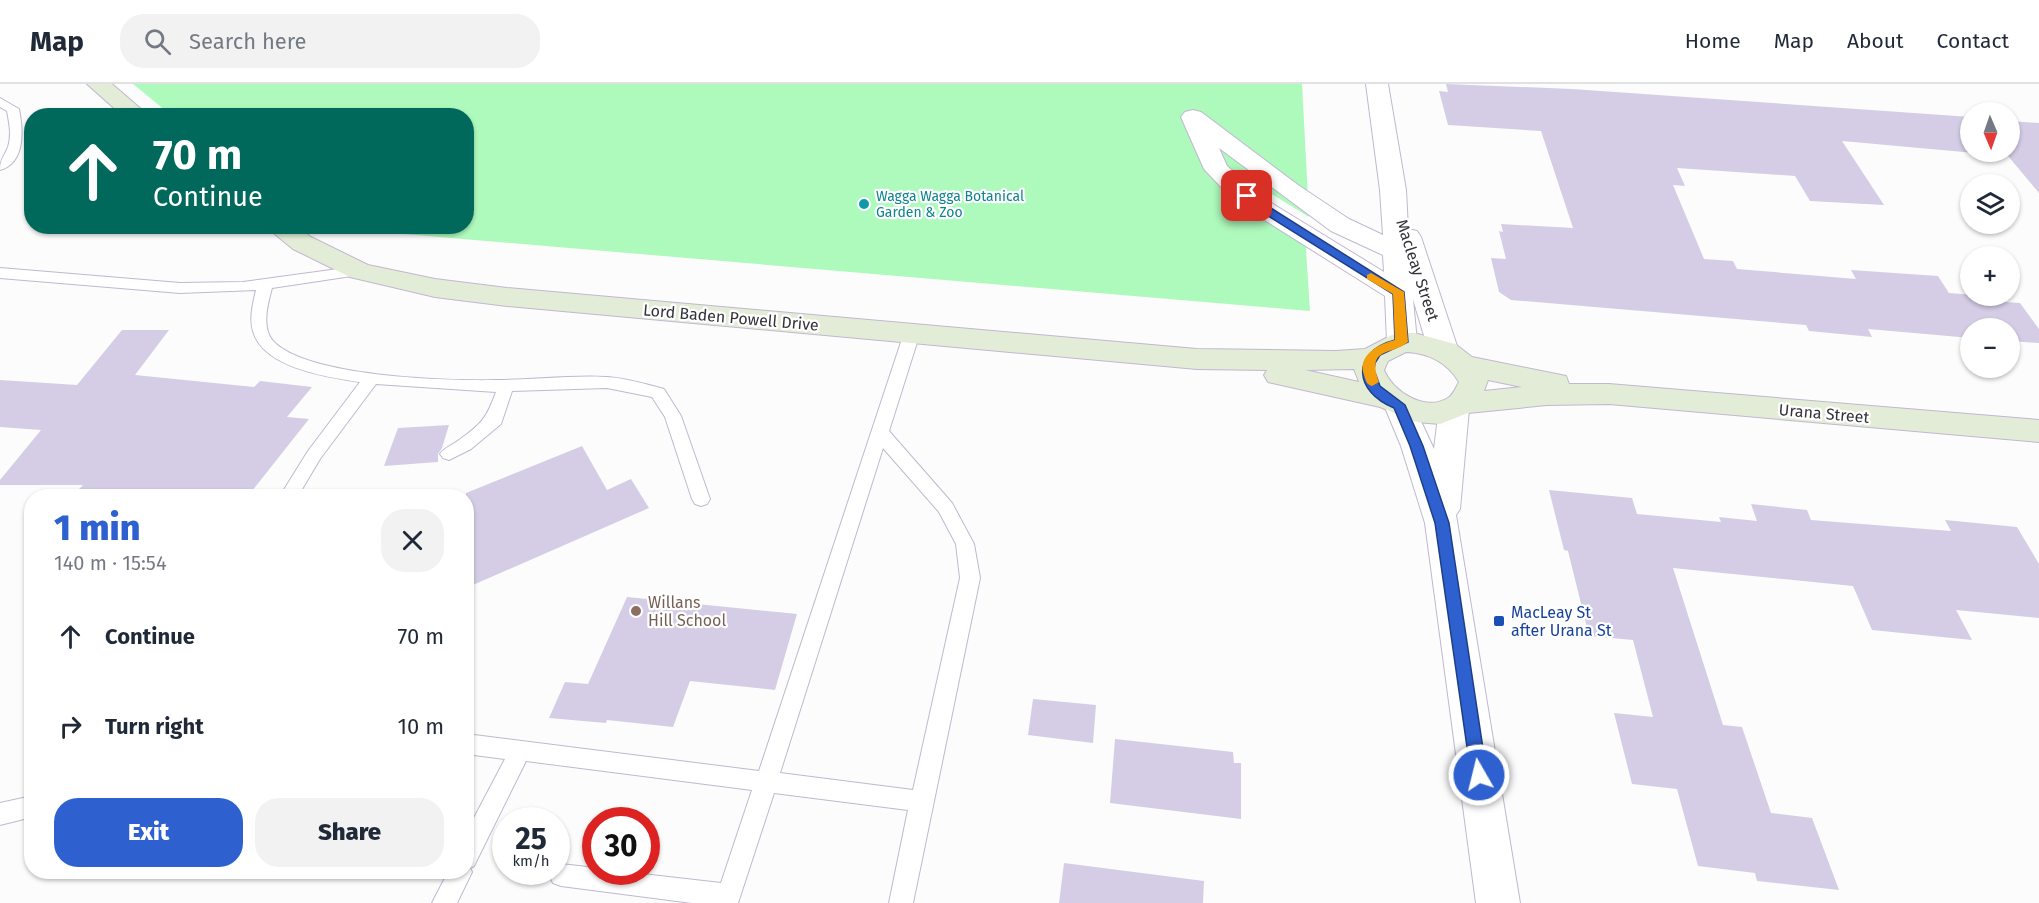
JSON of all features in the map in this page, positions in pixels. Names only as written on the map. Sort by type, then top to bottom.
[{"type":"street","points":[[98,84],[128,108]]},
{"type":"street","name":"Macleay Street","points":[[1377,84],[1393,190],[1402,342]]},
{"type":"street","points":[[1396,251],[1340,225],[1289,190],[1193,117],[1216,169],[1231,183],[1264,209],[1398,292]]},
{"type":"street","name":"Macleay Street","points":[[1393,190],[1454,358]]},
{"type":"street","name":"Lord Baden Powell Drive","points":[[289,234],[302,243],[360,271],[435,288],[507,297],[1197,359],[1336,361],[1372,358]]},
{"type":"street","points":[[1402,342],[1420,343],[1454,358],[1474,382],[1470,396],[1459,406],[1445,412],[1426,412],[1392,402],[1374,388],[1368,370],[1372,358],[1386,346],[1402,342]]},
{"type":"street","name":"Urana Street","points":[[1454,358],[1610,394]]},
{"type":"street","name":"Lord Baden Powell Drive","points":[[1197,359],[1392,402]]},
{"type":"street","name":"Urana Street","points":[[1459,406],[1496,399],[1610,394],[2039,431]]},
{"type":"street","points":[[1392,402],[1417,446],[1442,523],[1498,903]]},
{"type":"street","points":[[1442,523],[1459,406]]},
{"type":"lane","points":[[0,102],[14,109],[18,132],[14,153],[0,166]]},
{"type":"lane","points":[[0,273],[180,288],[243,287],[360,271]]},
{"type":"lane","points":[[265,284],[257,321],[268,345],[286,358],[320,369],[372,378],[506,385],[623,384],[658,393],[673,416],[701,500]]},
{"type":"lane","points":[[570,876],[729,896],[912,333]]},
{"type":"lane","points":[[293,489],[314,455],[372,378]]},
{"type":"lane","points":[[449,454],[465,445],[495,420],[506,385]]},
{"type":"lane","points":[[880,433],[946,508],[965,544],[970,578],[901,903]]},
{"type":"lane","points":[[474,745],[921,801]]},
{"type":"lane","points":[[474,842],[521,750]]},
{"type":"lane","points":[[0,814],[24,808]]},
{"type":"lane","points":[[444,903],[456,879]]},
{"type":"green space","name":"Wagga Wagga Botanical Garden & Zoo","points":[[133,84],[1302,84],[1309,217],[1265,190],[1245,192],[1305,234],[1310,311],[404,234],[474,234],[474,108],[162,108]]},
{"type":"building","points":[[1446,84],[1572,89],[1960,116],[1960,152],[1842,141],[1884,205],[1810,201],[1795,176],[1677,168],[1685,186],[1673,185],[1704,259],[1733,261],[1737,269],[1856,279],[1851,270],[1938,276],[1949,293],[1960,294],[1960,306],[2020,306],[2020,303],[2039,329],[2039,343],[2020,342],[2020,318],[1960,318],[1960,337],[1868,329],[1872,337],[1809,331],[1806,325],[1511,300],[1499,292],[1491,258],[1506,259],[1499,231],[1503,232],[1501,224],[1573,228],[1541,131],[1448,125],[1439,91],[1448,92]]},
{"type":"building","points":[[2020,122],[2039,123],[2039,193],[2013,162],[2020,162]]},
{"type":"building","points":[[122,330],[169,330],[135,375],[254,387],[260,381],[312,387],[287,417],[309,419],[254,489],[79,489],[83,485],[0,485],[0,480],[41,430],[0,427],[0,380],[77,385]]},
{"type":"building","points":[[449,425],[438,454],[438,462],[384,466],[398,428]]},
{"type":"building","points":[[582,446],[607,490],[631,479],[649,508],[474,585],[474,490]]},
{"type":"building","points":[[1549,490],[1632,498],[1637,514],[1721,522],[1719,517],[1757,521],[1751,504],[1807,510],[1811,520],[1951,531],[1945,520],[2017,527],[2039,564],[2039,618],[1956,610],[1972,640],[1872,630],[1853,586],[1673,568],[1723,725],[1742,727],[1771,813],[1812,818],[1839,890],[1757,881],[1755,873],[1698,866],[1677,789],[1632,784],[1614,713],[1653,717],[1633,640],[1589,636],[1568,551],[1564,550]]},
{"type":"building","points":[[627,597],[797,614],[775,690],[690,681],[673,727],[607,720],[606,723],[549,718],[565,682],[588,684]]},
{"type":"building","points":[[1033,699],[1096,705],[1093,743],[1028,735]]},
{"type":"building","points":[[1115,739],[1233,752],[1234,763],[1241,763],[1241,819],[1110,803]]},
{"type":"building","points":[[1064,863],[1204,881],[1203,903],[1059,903]]},
{"type":"slow traffic","points":[[1371,277],[1398,292],[1402,342],[1386,346],[1376,353],[1369,363],[1368,370],[1372,382]]},
{"type":"place","name":"Wagga Wagga Botanical Garden & Zoo","points":[[864,204]]},
{"type":"place","name":"Willans Hill School","points":[[636,611]]},
{"type":"place","name":"MacLeay St after Urana St","points":[[1499,621]]},
{"type":"route","points":[[1247,196],[1369,276],[1398,292],[1402,342],[1386,346],[1376,353],[1369,363],[1368,370],[1374,388],[1390,402],[1399,405],[1417,446],[1442,523],[1479,775]]}]
